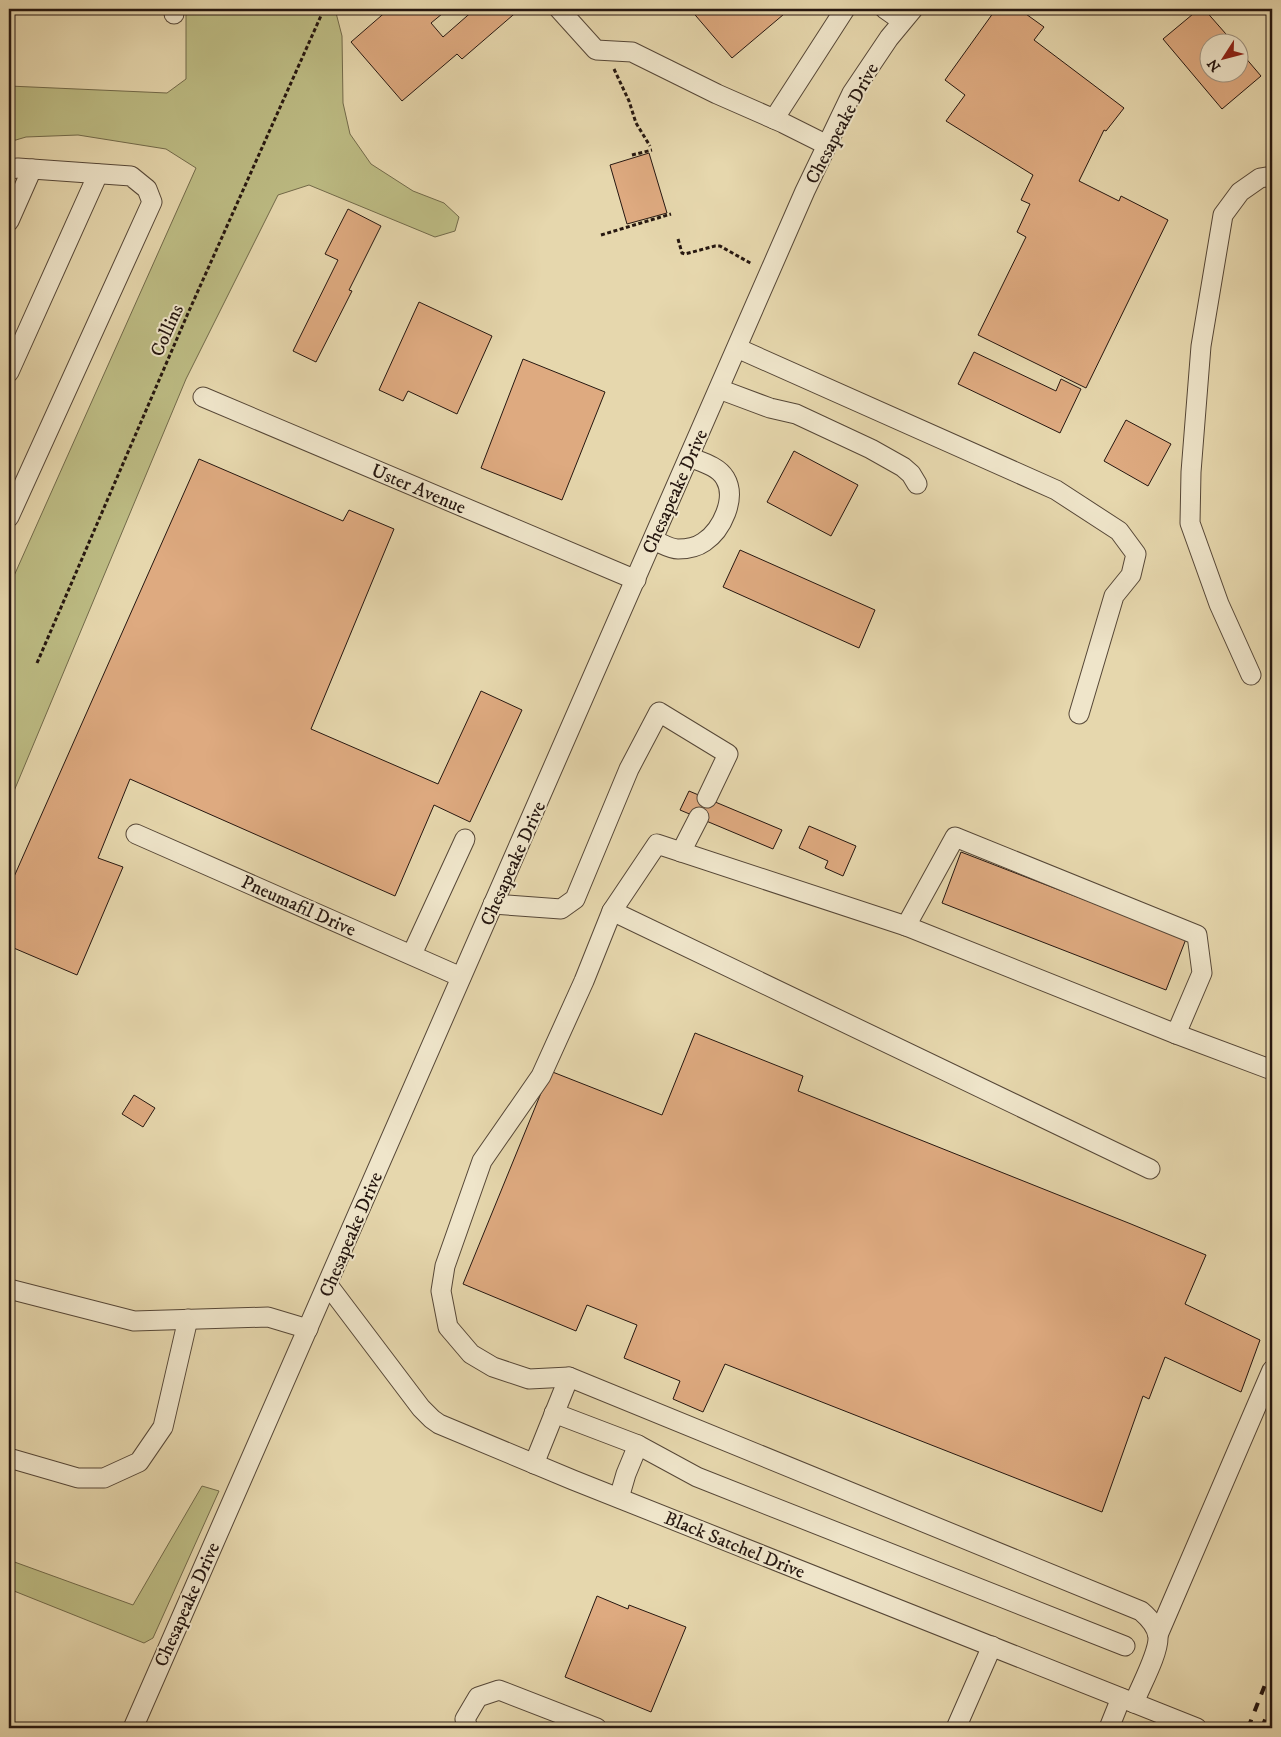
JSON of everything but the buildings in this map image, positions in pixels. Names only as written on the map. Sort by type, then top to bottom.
[{"type":"street","points":[[559,9],[596,50],[632,52],[827,145]]},
{"type":"street","points":[[774,119],[845,9]]},
{"type":"street","points":[[885,9],[908,15]]},
{"type":"street","name":"Chesapeake Drive","points":[[132,1728],[827,145],[863,74],[908,15]]},
{"type":"street","points":[[9,168],[131,176],[147,189],[152,202],[9,518]]},
{"type":"street","points":[[9,221],[32,169]]},
{"type":"street","points":[[9,372],[98,174]]},
{"type":"street","points":[[1251,674],[1219,604],[1190,523],[1191,472],[1201,346],[1223,215],[1240,192],[1260,178],[1272,176]]},
{"type":"street","points":[[737,348],[1056,490],[1119,531],[1136,554],[1131,575],[1114,596],[1079,714]]},
{"type":"street","points":[[719,389],[770,408],[796,414],[871,449],[907,470],[917,484]]},
{"type":"street","name":"Uster Avenue","points":[[203,397],[636,580]]},
{"type":"street","points":[[653,540],[678,549],[690,548],[702,544],[721,523],[730,496],[725,478],[719,470],[689,457]]},
{"type":"street","points":[[494,904],[561,909],[575,899],[629,769],[659,712],[728,754],[707,798]]},
{"type":"street","points":[[681,852],[698,818]]},
{"type":"street","name":"Pneumafil Drive","points":[[136,834],[461,977]]},
{"type":"street","points":[[906,926],[956,837],[1197,935],[1202,973],[1176,1034]]},
{"type":"street","points":[[412,954],[465,839]]},
{"type":"street","points":[[1158,1635],[1150,1619],[1141,1611],[568,1377],[529,1379],[493,1367],[471,1354],[448,1328],[442,1291],[445,1266],[482,1161],[540,1076],[584,981],[612,911],[656,844],[906,926],[1176,1034],[1272,1070]]},
{"type":"street","points":[[612,911],[1150,1169]]},
{"type":"street","name":"Black Satchel Drive","points":[[328,1285],[421,1408],[432,1420],[439,1424],[534,1464],[1197,1728]]},
{"type":"street","points":[[9,1289],[134,1321],[268,1317],[308,1329]]},
{"type":"street","points":[[9,1458],[78,1478],[104,1478],[139,1462],[163,1427],[188,1319]]},
{"type":"street","points":[[1110,1728],[1156,1649],[1158,1635],[1272,1370]]},
{"type":"street","points":[[534,1464],[568,1377]]},
{"type":"street","points":[[554,1414],[638,1444],[697,1477],[1124,1646]]},
{"type":"street","points":[[619,1498],[638,1444]]},
{"type":"street","points":[[956,1728],[992,1646]]},
{"type":"street","points":[[468,1728],[465,1719],[478,1697],[499,1690],[597,1728]]},
{"type":"path","name":"Collins","points":[[37,663],[181,329],[324,9]]},
{"type":"path","points":[[614,70],[629,101],[636,123],[651,148],[632,155]]},
{"type":"path","points":[[601,235],[671,214]]},
{"type":"path","points":[[678,239],[682,252],[685,254],[720,246],[752,264]]},
{"type":"shaded area","points":[[186,9],[335,9],[342,36],[343,103],[350,134],[371,164],[413,191],[444,203],[459,217],[455,231],[435,237],[309,185],[278,195],[186,379],[9,803],[9,587],[196,168],[166,149],[78,135],[26,137],[9,142],[9,86],[167,93],[186,79]]},
{"type":"shaded area","points":[[202,1486],[219,1491],[153,1638],[144,1643],[9,1589],[9,1560],[133,1605]]},
{"type":"railway","points":[[1248,1728],[1272,1667]]},
{"type":"railway","points":[[1262,1728],[1272,1701]]}]
